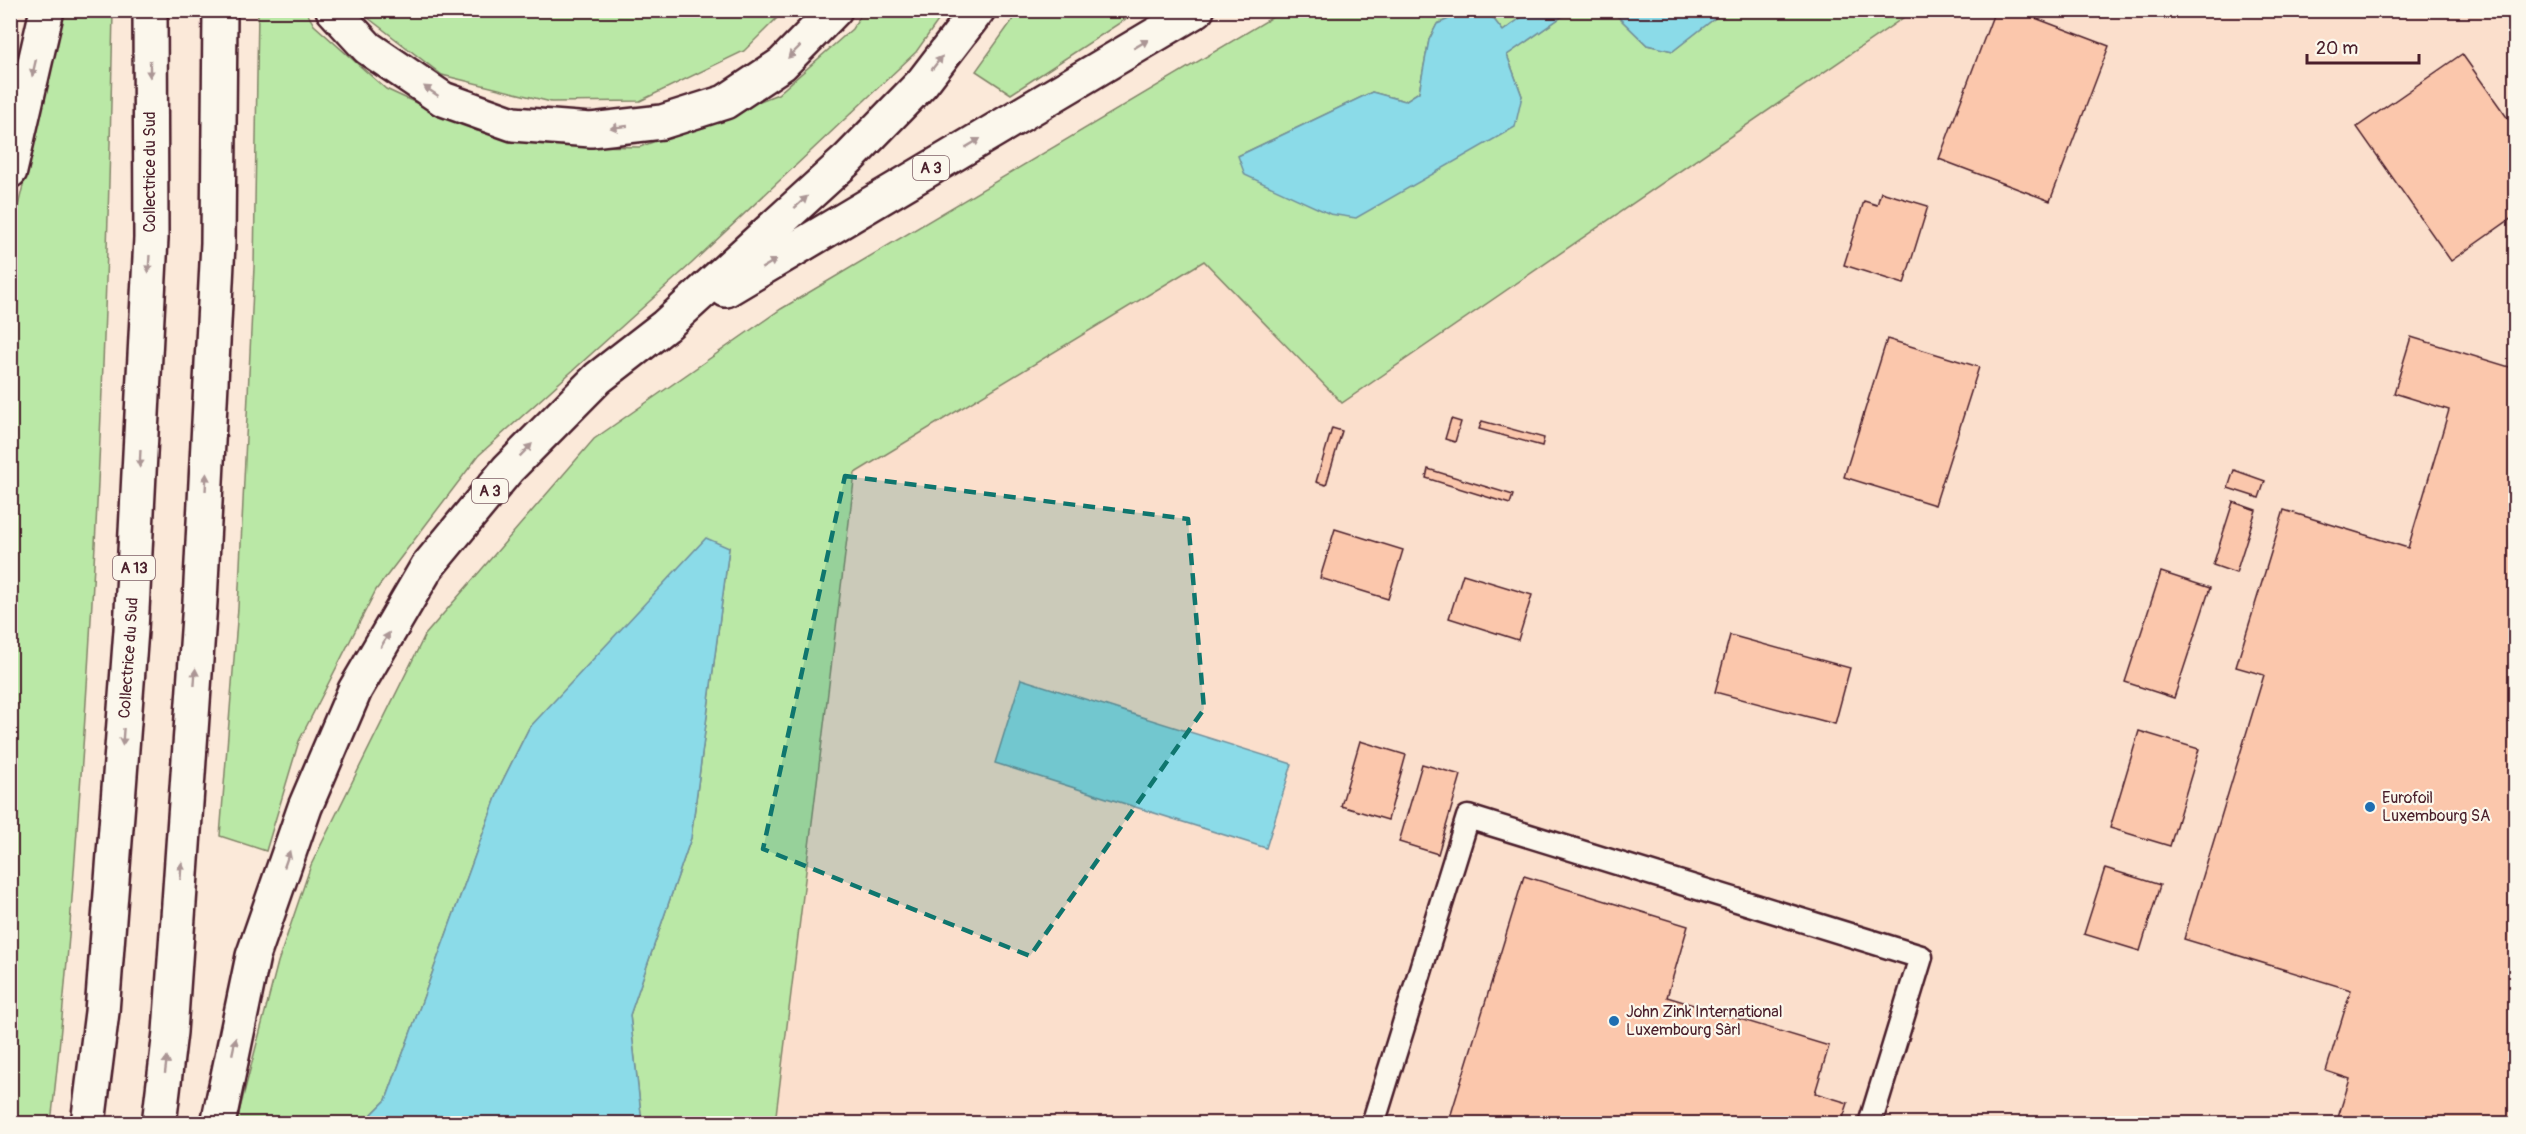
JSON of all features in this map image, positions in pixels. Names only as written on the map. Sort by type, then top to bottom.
[{"type":"highway","points":[[10,171],[47,10]]},
{"type":"highway","name":"Collectrice du Sud","points":[[88,1124],[102,1012],[131,630],[151,238],[150,10]]},
{"type":"highway","points":[[159,1124],[170,1032],[200,602],[218,243],[220,10]]},
{"type":"highway","points":[[333,10],[368,48],[443,99],[513,124],[591,130],[662,122],[724,102],[782,64],[835,10]]},
{"type":"highway","name":"A 3","points":[[218,1124],[253,956],[305,807],[355,690],[427,567],[508,469],[598,378],[665,326],[849,159],[922,83],[978,10]]},
{"type":"highway","name":"A 3","points":[[665,326],[1197,10]]},
{"type":"lane","points":[[1373,1124],[1468,817],[1922,957],[1870,1124]]},
{"type":"highlighted area","points":[[845,476],[1188,519],[1204,709],[1030,956],[763,849]]},
{"type":"shaded area","points":[[1913,11],[2515,11],[2515,1123],[775,1124],[855,473],[1204,260],[1342,403]]},
{"type":"green space","points":[[65,11],[113,11],[97,497],[87,692],[74,873],[51,1123],[11,1124],[11,235]]},
{"type":"green space","points":[[258,11],[306,11],[314,25],[386,89],[477,131],[548,145],[640,147],[778,94],[852,29],[863,11],[945,11],[916,52],[691,264],[479,455],[376,590],[299,741],[266,851],[220,836],[238,608],[254,267]]},
{"type":"green space","points":[[362,11],[784,11],[744,51],[640,101],[551,102],[442,75]]},
{"type":"green space","points":[[1019,11],[1138,11],[1011,94],[976,71]]},
{"type":"green space","points":[[1283,11],[1468,11],[1437,24],[1429,40],[1419,92],[1405,101],[1372,92],[1238,156],[1522,96],[1507,55],[1570,11],[1612,11],[1647,45],[1673,51],[1724,11],[1913,11],[1342,403],[1204,261],[855,473],[775,1123],[642,1123],[630,1015],[691,838],[729,548],[529,728],[501,784],[386,1100],[363,1123],[236,1124],[278,962],[311,865],[425,635],[594,439],[781,309]]},
{"type":"green space","points":[[1501,11],[1530,11],[1503,31],[1492,17]]},
{"type":"water","points":[[1468,11],[1501,11],[1492,17],[1503,31],[1530,11],[1570,11],[1507,55],[1522,96],[1515,127],[1356,218],[1330,214],[1245,175],[1238,156],[1372,92],[1405,101],[1419,92],[1429,40],[1437,24]]},
{"type":"water","points":[[1612,11],[1724,11],[1673,51],[1647,45]]},
{"type":"water","points":[[706,538],[729,548],[691,838],[630,1015],[642,1123],[363,1123],[386,1100],[501,784],[529,728]]},
{"type":"water","points":[[1021,679],[1292,764],[1266,848],[995,763]]},
{"type":"building","points":[[1995,10],[2014,10],[2109,46],[2050,201],[1939,159]]},
{"type":"building","points":[[2462,54],[2516,130],[2516,215],[2451,261],[2357,127]]},
{"type":"building","points":[[1881,192],[1928,206],[1904,284],[1844,265],[1864,201],[1877,205]]},
{"type":"building","name":"Eurofoil Luxembourg SA","points":[[2411,337],[2516,369],[2516,1124],[2336,1124],[2350,1079],[2326,1071],[2351,990],[2184,939],[2264,675],[2236,667],[2284,510],[2408,548],[2449,410],[2394,393]]},
{"type":"building","points":[[1887,339],[1979,367],[1935,505],[1844,477]]},
{"type":"building","points":[[1451,419],[1461,422],[1455,442],[1445,439]]},
{"type":"building","points":[[1482,421],[1544,438],[1542,446],[1479,429]]},
{"type":"building","points":[[1332,428],[1342,431],[1326,485],[1316,482]]},
{"type":"building","points":[[1428,469],[1513,495],[1510,504],[1426,478]]},
{"type":"building","points":[[2234,470],[2265,481],[2259,498],[2228,488]]},
{"type":"building","points":[[2233,502],[2256,510],[2236,573],[2213,565]]},
{"type":"building","points":[[1335,529],[1403,550],[1388,599],[1320,578]]},
{"type":"building","points":[[2161,572],[2210,588],[2174,698],[2125,682]]},
{"type":"building","points":[[1463,574],[1532,595],[1518,640],[1449,618]]},
{"type":"building","points":[[1730,635],[1850,668],[1835,724],[1715,692]]},
{"type":"building","points":[[2139,731],[2199,749],[2170,846],[2110,828]]},
{"type":"building","points":[[1360,741],[1406,755],[1388,820],[1341,806]]},
{"type":"building","points":[[1422,764],[1461,775],[1438,854],[1399,842]]},
{"type":"building","points":[[2105,868],[2160,885],[2140,951],[2084,934]]},
{"type":"building","name":"John Zink International Luxembourg Sàrl","points":[[1524,876],[1688,926],[1667,997],[1829,1046],[1815,1093],[1848,1103],[1841,1124],[1448,1124]]},
{"type":"place","name":"Eurofoil Luxembourg SA","points":[[2370,807]]},
{"type":"place","name":"John Zink International Luxembourg Sàrl","points":[[1614,1021]]}]
